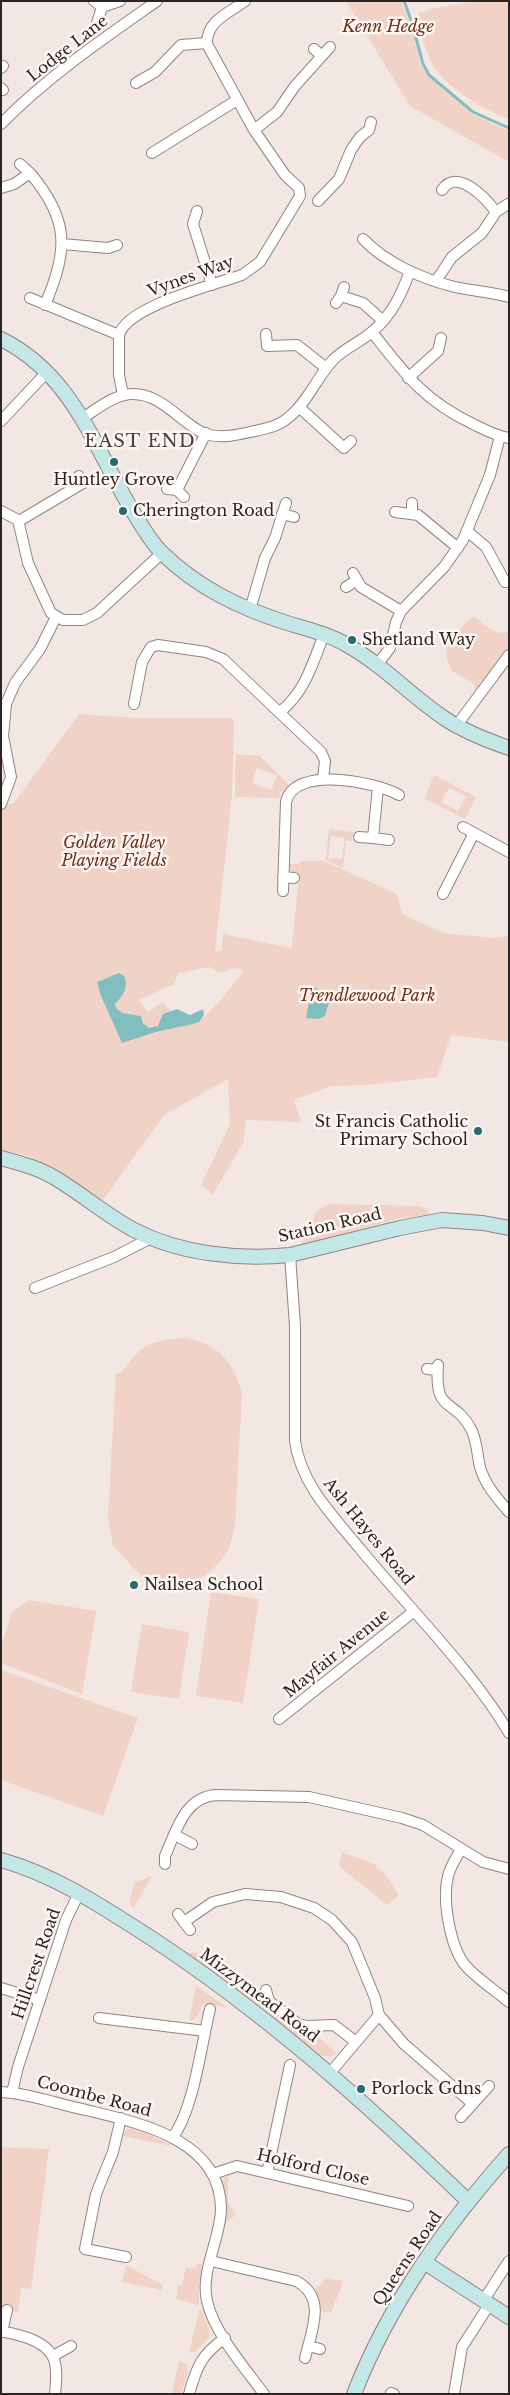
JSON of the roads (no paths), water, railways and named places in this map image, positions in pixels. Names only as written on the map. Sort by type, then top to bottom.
[{"type":"street","points":[[97,23],[98,4],[120,1]]},
{"type":"street","name":"Lodge Lane","points":[[1,124],[18,107],[78,59],[157,1]]},
{"type":"street","points":[[245,1],[216,21],[209,32],[207,43],[213,58],[254,130],[286,177],[301,192],[320,202],[338,181],[350,150],[372,128]]},
{"type":"street","points":[[136,83],[155,72],[181,45],[207,43]]},
{"type":"street","points":[[254,130],[276,112],[318,53],[330,47]]},
{"type":"street","points":[[152,153],[237,100]]},
{"type":"street","points":[[20,164],[39,184],[59,218],[62,233],[57,274],[45,304]]},
{"type":"street","points":[[1,188],[14,184],[30,173]]},
{"type":"street","points":[[442,190],[445,186],[452,183],[469,185],[482,195],[496,212]]},
{"type":"street","name":"Vynes Way","points":[[119,335],[121,329],[141,311],[242,275],[257,265],[298,202],[301,192]]},
{"type":"street","points":[[436,281],[450,259],[484,231],[496,212],[508,204]]},
{"type":"street","points":[[193,217],[212,285]]},
{"type":"street","points":[[370,241],[393,262],[436,281],[453,287],[509,297]]},
{"type":"street","points":[[62,244],[112,250]]},
{"type":"street","points":[[83,418],[122,395],[139,394],[155,399],[206,434],[228,436],[269,428],[283,422],[299,407],[326,368],[352,344],[372,332],[383,321],[399,298],[410,270]]},
{"type":"street","points":[[340,295],[366,305],[383,321]]},
{"type":"street","points":[[30,298],[119,335],[119,375],[122,395]]},
{"type":"street","points":[[372,332],[408,378],[424,394],[451,413],[504,437],[467,531],[458,548],[434,578],[408,601],[400,611],[390,648],[377,665]]},
{"type":"street","points":[[266,334],[267,346],[297,345],[326,368]]},
{"type":"street","points":[[408,378],[438,351],[441,338]]},
{"type":"street","points":[[1,339],[23,351],[64,389],[83,418],[134,513],[162,553],[208,590],[250,610],[324,634],[350,646],[436,712],[457,725],[509,748]]},
{"type":"street","points":[[2,420],[47,372]]},
{"type":"street","points":[[299,407],[344,448],[351,441]]},
{"type":"street","points":[[166,489],[181,493],[206,434]]},
{"type":"street","points":[[18,521],[83,483],[79,476]]},
{"type":"street","points":[[250,610],[265,558],[275,538],[286,503]]},
{"type":"street","points":[[395,512],[412,508],[458,548]]},
{"type":"street","points":[[1,512],[12,515],[18,521],[26,559],[51,613],[56,617],[71,621],[94,616],[162,553]]},
{"type":"street","points":[[282,514],[294,518]]},
{"type":"street","points":[[467,531],[488,550],[505,582]]},
{"type":"street","points":[[346,586],[354,577],[364,590],[400,611]]},
{"type":"street","points":[[1,804],[11,777],[3,736],[3,703],[40,649],[56,617]]},
{"type":"street","points":[[280,712],[294,699],[303,685],[324,634]]},
{"type":"street","points":[[134,704],[143,658],[148,649],[158,645],[206,652],[223,659],[323,754],[325,764],[323,779]]},
{"type":"street","points":[[457,725],[509,655]]},
{"type":"street","points":[[283,891],[289,877],[287,796],[304,783],[323,779],[378,787],[399,795]]},
{"type":"street","points":[[374,838],[378,787]]},
{"type":"street","points":[[463,827],[509,852]]},
{"type":"street","points":[[443,894],[474,833]]},
{"type":"street","points":[[359,837],[389,840]]},
{"type":"street","name":"Station Road","points":[[1,1158],[28,1166],[55,1178],[107,1214],[151,1238],[174,1246],[214,1252],[260,1256],[290,1255],[400,1228],[442,1220],[483,1223],[509,1228]]},
{"type":"street","points":[[34,1288],[114,1258],[151,1238]]},
{"type":"street","name":"Ash Hayes Road","points":[[290,1255],[295,1326],[295,1441],[300,1464],[316,1494],[335,1520],[458,1662],[509,1733]]},
{"type":"street","points":[[434,1368],[440,1396],[445,1403],[463,1418],[472,1430],[485,1480],[491,1492],[509,1512]]},
{"type":"street","name":"Mayfair Avenue","points":[[280,1719],[413,1612]]},
{"type":"street","points":[[165,1864],[165,1856],[190,1806],[206,1796],[304,1797],[407,1819],[427,1828],[488,1864],[509,1869]]},
{"type":"street","points":[[175,1835],[192,1844]]},
{"type":"street","points":[[461,1849],[449,1873],[446,1885],[452,1939],[465,1964],[509,2002]]},
{"type":"street","name":"Mizzymead Road","points":[[1,1860],[39,1873],[79,1893],[173,1953],[237,1998],[330,2073],[468,2201]]},
{"type":"street","name":"Hillcrest Road","points":[[12,2093],[18,2067],[66,1920],[79,1893]]},
{"type":"street","points":[[184,1922],[213,1902],[245,1894],[274,1895],[309,1905],[332,1920],[352,1942],[373,1991],[379,2015],[404,2044],[472,2104]]},
{"type":"street","points":[[1,1988],[40,2000]]},
{"type":"street","points":[[266,1990],[269,2001],[298,2024],[309,2026],[334,2025],[356,2042]]},
{"type":"street","points":[[173,2137],[181,2126],[210,2009]]},
{"type":"street","points":[[330,2073],[379,2015]]},
{"type":"street","points":[[99,2018],[114,2016],[205,2031]]},
{"type":"street","points":[[267,2173],[292,2070]]},
{"type":"street","points":[[461,2117],[489,2086]]},
{"type":"street","points":[[1,2092],[12,2093]]},
{"type":"street","name":"Coombe Road","points":[[12,2093],[148,2126],[173,2137],[194,2152],[213,2174],[220,2194],[221,2212],[206,2285],[207,2300],[212,2316],[225,2338],[264,2394]]},
{"type":"street","points":[[121,2118],[113,2152],[96,2194],[85,2249],[126,2257]]},
{"type":"street","name":"Queens Road","points":[[354,2394],[379,2335],[424,2262],[468,2201],[509,2154]]},
{"type":"street","name":"Holford Close","points":[[213,2174],[234,2166],[408,2206]]},
{"type":"street","points":[[211,2261],[296,2281],[306,2286],[313,2297],[315,2308],[305,2358]]},
{"type":"street","points":[[454,2394],[462,2347],[509,2261]]},
{"type":"street","points":[[424,2262],[509,2317]]},
{"type":"street","points":[[7,2310],[2,2332],[33,2340],[44,2346],[53,2356],[56,2366],[55,2394]]},
{"type":"street","points":[[189,2394],[202,2358],[208,2350],[225,2338]]},
{"type":"street","points":[[53,2356],[71,2346]]},
{"type":"street","points":[[308,2346],[320,2349]]},
{"type":"water","points":[[119,973],[124,976],[126,984],[123,995],[115,1004],[116,1008],[122,1013],[141,1016],[143,1023],[149,1028],[158,1026],[163,1014],[177,1009],[190,1015],[203,1009],[204,1015],[199,1022],[156,1032],[122,1043],[101,996],[97,982]]},
{"type":"water","points":[[312,986],[331,996],[325,1016],[319,1019],[306,1018]]},
{"type":"waterway","points":[[404,1],[423,64],[429,75],[473,112],[509,128]]},
{"type":"place","name":"Huntley Grove","points":[[114,462]]},
{"type":"place","name":"Cherington Road","points":[[123,511]]},
{"type":"place","name":"Shetland Way","points":[[352,640]]},
{"type":"place","name":"St Francis Catholic Primary School","points":[[478,1131]]},
{"type":"place","name":"Nailsea School","points":[[134,1585]]},
{"type":"place","name":"Porlock Gdns","points":[[361,2089]]},
{"type":"district","name":"EAST END","points":[[140,442]]},
{"type":"park label","name":"Kenn Hedge","points":[[388,27]]},
{"type":"park label","name":"Golden Valley Playing Fields","points":[[114,852]]},
{"type":"park label","name":"Trendlewood Park","points":[[367,996]]}]
